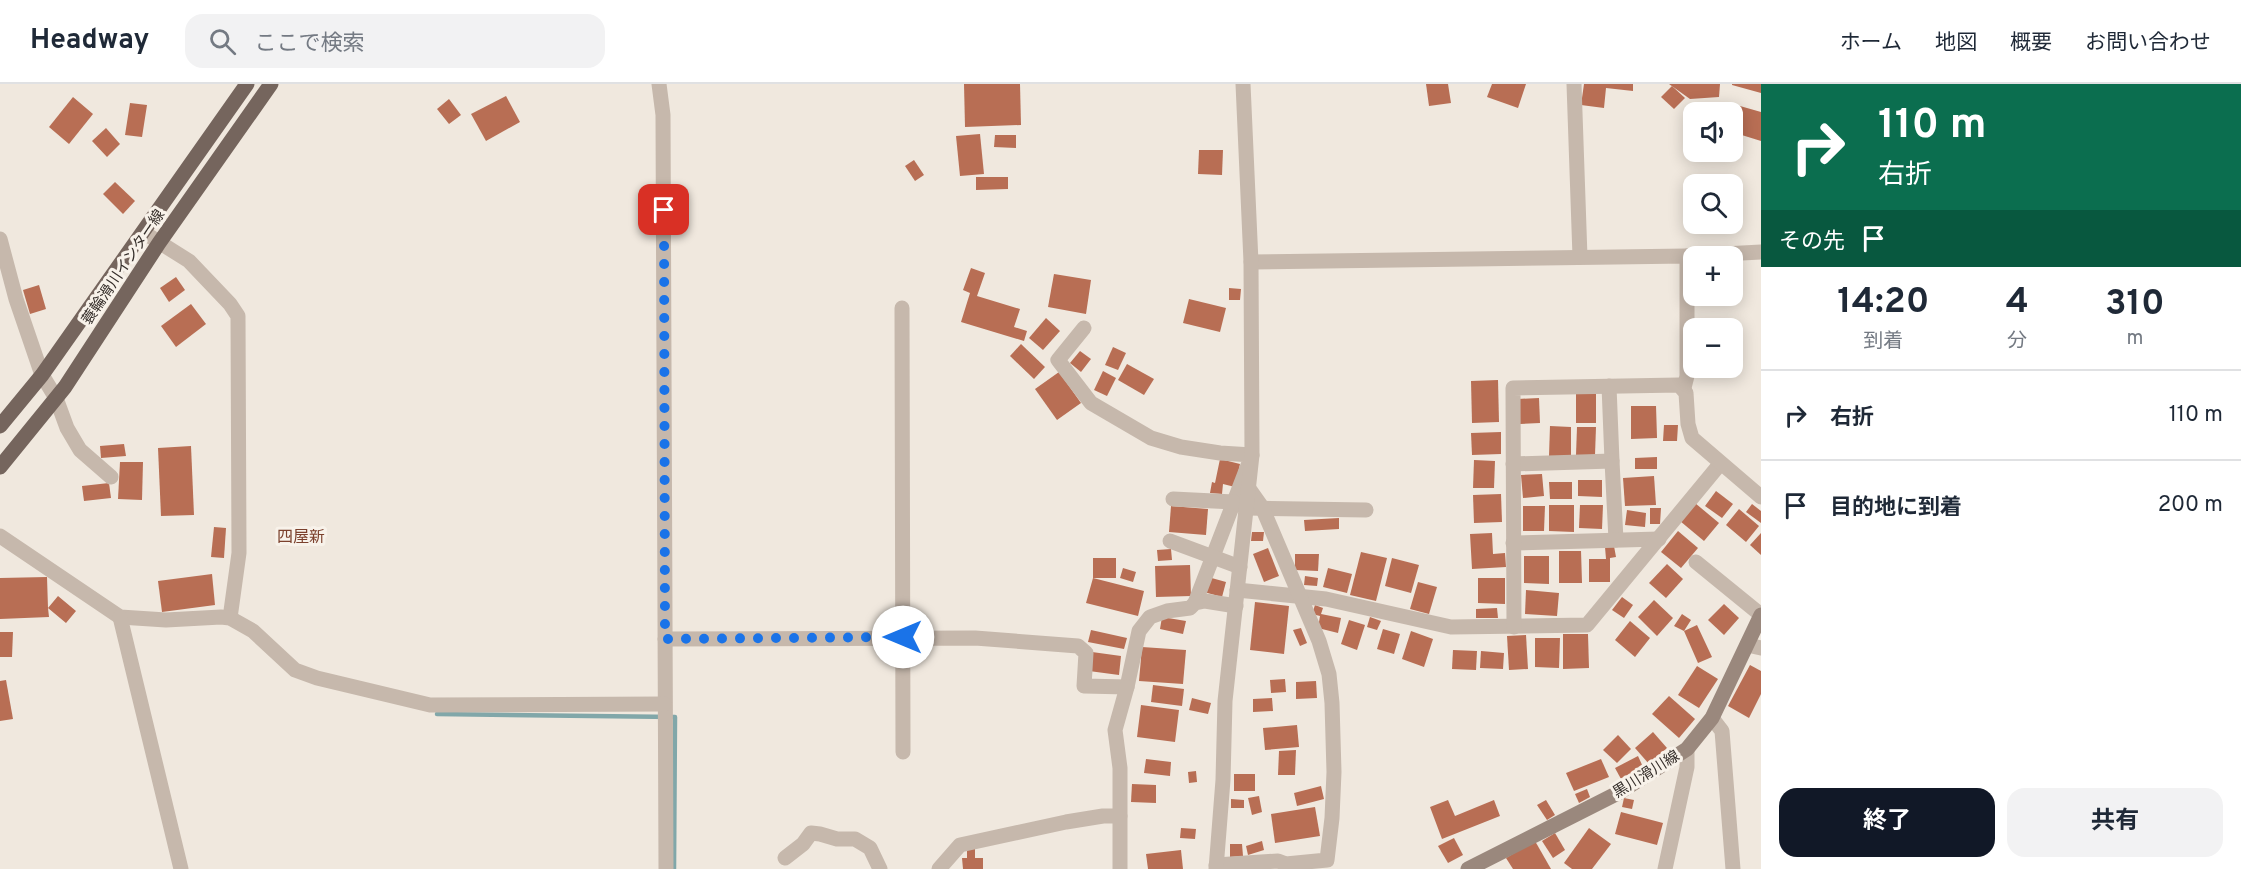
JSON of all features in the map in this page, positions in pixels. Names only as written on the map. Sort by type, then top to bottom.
[{"type":"main road","name":"蓑輪滑川インター線","points":[[0,426],[42,375],[248,84]]},
{"type":"main road","name":"蓑輪滑川インター線","points":[[0,467],[56,398],[159,243],[271,84]]},
{"type":"main road","name":"黒川滑川線","points":[[1468,869],[1620,792],[1687,749],[1712,718],[1754,646],[1761,615]]},
{"type":"street","points":[[659,84],[663,115],[666,869]]},
{"type":"street","points":[[1243,84],[1251,262],[1252,455],[1250,490],[1240,567],[1225,701],[1223,780],[1216,867],[1278,861],[1286,864],[1328,865],[1334,772],[1329,674],[1300,596],[1248,506]]},
{"type":"street","points":[[1574,84],[1580,257]]},
{"type":"street","points":[[143,231],[189,261],[230,304],[238,316],[239,553],[230,618]]},
{"type":"street","points":[[0,240],[16,299],[42,375],[56,398],[67,428],[80,450],[111,477]]},
{"type":"street","points":[[1743,253],[1761,252]]},
{"type":"street","points":[[1251,262],[1683,256]]},
{"type":"street","points":[[1687,306],[1688,376],[1684,388],[1692,438],[1761,497]]},
{"type":"street","points":[[902,308],[903,752]]},
{"type":"street","points":[[1084,328],[1058,360],[1091,403],[1151,438],[1181,447],[1252,455]]},
{"type":"street","points":[[1514,627],[1513,388],[1679,385],[1684,388]]},
{"type":"street","points":[[1609,386],[1616,540]]},
{"type":"street","points":[[1120,869],[1120,768],[1115,730],[1139,632],[1150,617],[1167,611],[1190,608],[1195,603],[1213,558],[1248,506],[1252,455]]},
{"type":"street","points":[[1513,464],[1612,461]]},
{"type":"street","points":[[1195,603],[1237,598],[1300,596],[1326,599],[1451,627],[1587,625],[1720,464]]},
{"type":"street","points":[[1173,499],[1248,506],[1366,510]]},
{"type":"street","points":[[0,536],[120,617],[166,620],[230,618],[253,631],[295,670],[316,678],[430,705],[664,704]]},
{"type":"street","points":[[1513,543],[1659,539]]},
{"type":"street","points":[[1170,541],[1240,567]]},
{"type":"street","points":[[1696,562],[1761,615]]},
{"type":"street","points":[[120,617],[181,869]]},
{"type":"street","points":[[665,639],[975,638],[1078,646],[1086,653],[1084,686],[1127,687]]},
{"type":"street","points":[[1712,718],[1722,731],[1733,869]]},
{"type":"street","points":[[1665,869],[1687,767],[1687,749]]},
{"type":"street","points":[[939,869],[960,845],[1066,822],[1103,816],[1120,816]]},
{"type":"street","points":[[784,858],[803,844],[811,833],[820,834],[837,839],[855,839],[870,848],[880,869]]},
{"type":"building","points":[[964,84],[1020,84],[1021,125],[965,127]]},
{"type":"building","points":[[1426,84],[1448,84],[1451,103],[1429,106]]},
{"type":"building","points":[[1492,84],[1526,84],[1518,108],[1487,97]]},
{"type":"building","points":[[1584,84],[1633,84],[1633,91],[1606,88],[1604,108],[1581,105]]},
{"type":"building","points":[[1669,84],[1720,84],[1719,97],[1690,99]]},
{"type":"building","points":[[1761,84],[1761,93],[1732,85]]},
{"type":"building","points":[[1672,86],[1685,98],[1674,109],[1661,97]]},
{"type":"building","points":[[506,96],[520,122],[486,141],[471,114]]},
{"type":"building","points":[[73,97],[93,114],[69,144],[49,127]]},
{"type":"building","points":[[449,99],[461,115],[449,124],[437,109]]},
{"type":"building","points":[[130,103],[147,105],[142,137],[125,135]]},
{"type":"building","points":[[1743,107],[1761,112],[1761,141],[1743,135]]},
{"type":"building","points":[[106,128],[120,144],[107,157],[92,141]]},
{"type":"building","points":[[980,134],[984,174],[960,176],[956,136]]},
{"type":"building","points":[[995,135],[1016,135],[1016,148],[994,147]]},
{"type":"building","points":[[1199,150],[1223,150],[1222,175],[1198,174]]},
{"type":"building","points":[[914,160],[924,175],[915,181],[905,166]]},
{"type":"building","points":[[976,177],[1008,177],[1008,189],[976,190]]},
{"type":"building","points":[[115,182],[135,201],[123,214],[103,194]]},
{"type":"building","points":[[971,268],[985,273],[977,296],[1020,309],[1014,327],[1027,331],[1024,341],[961,322],[970,293],[963,290]]},
{"type":"building","points":[[1054,274],[1091,280],[1086,314],[1048,307]]},
{"type":"building","points":[[176,277],[185,290],[169,302],[160,288]]},
{"type":"building","points":[[39,285],[46,309],[30,314],[23,290]]},
{"type":"building","points":[[1229,288],[1241,289],[1240,300],[1229,300]]},
{"type":"building","points":[[1189,299],[1226,308],[1220,332],[1183,323]]},
{"type":"building","points":[[191,304],[206,324],[176,347],[161,326]]},
{"type":"building","points":[[1046,318],[1060,331],[1043,350],[1029,338]]},
{"type":"building","points":[[1021,344],[1045,367],[1034,379],[1010,356]]},
{"type":"building","points":[[1113,347],[1126,353],[1118,370],[1105,365]]},
{"type":"building","points":[[1080,351],[1091,359],[1081,372],[1070,363]]},
{"type":"building","points":[[1127,364],[1154,379],[1144,395],[1118,380]]},
{"type":"building","points":[[1103,371],[1116,378],[1107,396],[1094,390]]},
{"type":"building","points":[[1059,372],[1081,403],[1057,420],[1035,389]]},
{"type":"building","points":[[1498,380],[1499,422],[1472,423],[1471,381]]},
{"type":"building","points":[[1576,394],[1596,394],[1596,423],[1576,423]]},
{"type":"building","points":[[1539,398],[1540,423],[1520,424],[1518,399]]},
{"type":"building","points":[[1631,406],[1656,406],[1657,438],[1631,439]]},
{"type":"building","points":[[1664,425],[1678,425],[1677,441],[1663,441]]},
{"type":"building","points":[[1550,426],[1571,427],[1571,457],[1549,456]]},
{"type":"building","points":[[1577,427],[1596,427],[1595,455],[1576,455]]},
{"type":"building","points":[[1501,432],[1501,454],[1472,455],[1471,433]]},
{"type":"building","points":[[124,444],[126,456],[101,458],[100,446]]},
{"type":"building","points":[[191,446],[194,515],[161,516],[158,448]]},
{"type":"building","points":[[1657,457],[1657,469],[1635,469],[1635,458]]},
{"type":"building","points":[[1220,459],[1240,464],[1235,487],[1223,484],[1222,494],[1210,493],[1212,482],[1215,483]]},
{"type":"building","points":[[1474,460],[1495,461],[1494,488],[1473,488]]},
{"type":"building","points":[[120,462],[143,462],[142,500],[118,499]]},
{"type":"building","points":[[1542,474],[1544,496],[1523,498],[1521,475]]},
{"type":"building","points":[[1654,476],[1656,505],[1625,506],[1623,478]]},
{"type":"building","points":[[1578,480],[1602,480],[1602,497],[1578,496]]},
{"type":"building","points":[[1549,482],[1572,482],[1572,499],[1550,499]]},
{"type":"building","points":[[109,483],[111,498],[84,501],[82,486]]},
{"type":"building","points":[[1716,491],[1733,504],[1722,518],[1705,506]]},
{"type":"building","points":[[1501,494],[1502,522],[1474,523],[1473,495]]},
{"type":"building","points":[[1695,503],[1719,523],[1704,541],[1680,521]]},
{"type":"building","points":[[1752,504],[1761,511],[1761,523],[1746,512]]},
{"type":"building","points":[[1549,505],[1574,505],[1574,532],[1549,531]]},
{"type":"building","points":[[1580,505],[1603,505],[1602,529],[1579,528]]},
{"type":"building","points":[[1171,506],[1208,509],[1206,535],[1169,532]]},
{"type":"building","points":[[1523,506],[1545,506],[1544,531],[1523,531]]},
{"type":"building","points":[[1650,508],[1661,508],[1660,524],[1650,524]]},
{"type":"building","points":[[1739,509],[1759,526],[1746,542],[1726,525]]},
{"type":"building","points":[[1627,510],[1646,513],[1645,527],[1625,525]]},
{"type":"building","points":[[1339,518],[1339,529],[1305,531],[1304,520]]},
{"type":"building","points":[[214,527],[226,528],[224,558],[211,557]]},
{"type":"building","points":[[1678,531],[1698,548],[1681,568],[1661,552]]},
{"type":"building","points":[[1252,532],[1264,532],[1263,541],[1251,541]]},
{"type":"building","points":[[1492,533],[1493,554],[1505,553],[1506,567],[1472,569],[1470,534]]},
{"type":"building","points":[[1761,533],[1761,555],[1750,545]]},
{"type":"building","points":[[1614,546],[1616,557],[1610,558],[1610,582],[1589,582],[1589,559],[1606,559],[1605,547]]},
{"type":"building","points":[[1268,548],[1279,576],[1264,582],[1253,554]]},
{"type":"building","points":[[1171,549],[1172,560],[1158,561],[1157,550]]},
{"type":"building","points":[[1559,551],[1581,551],[1582,583],[1559,583]]},
{"type":"building","points":[[1361,552],[1387,558],[1376,601],[1350,595]]},
{"type":"building","points":[[1295,554],[1319,554],[1318,571],[1295,570]]},
{"type":"building","points":[[1524,556],[1549,556],[1549,584],[1524,583]]},
{"type":"building","points":[[1093,558],[1116,558],[1116,578],[1093,578]]},
{"type":"building","points":[[1392,558],[1419,565],[1411,593],[1385,586]]},
{"type":"building","points":[[1667,564],[1683,579],[1666,598],[1649,583]]},
{"type":"building","points":[[1190,565],[1191,596],[1156,597],[1155,566]]},
{"type":"building","points":[[1123,568],[1136,572],[1133,582],[1120,578]]},
{"type":"building","points":[[1328,568],[1352,574],[1347,593],[1323,587]]},
{"type":"building","points":[[212,574],[215,605],[162,612],[158,581]]},
{"type":"building","points":[[1305,576],[1318,578],[1317,586],[1304,585]]},
{"type":"building","points":[[47,577],[49,617],[0,619],[0,578]]},
{"type":"building","points":[[1208,577],[1226,582],[1222,597],[1204,592]]},
{"type":"building","points":[[1093,578],[1144,591],[1138,616],[1086,603]]},
{"type":"building","points":[[1478,578],[1505,578],[1505,604],[1478,603]]},
{"type":"building","points":[[1418,582],[1437,587],[1429,614],[1410,609]]},
{"type":"building","points":[[1526,590],[1559,593],[1557,616],[1525,614]]},
{"type":"building","points":[[58,596],[76,611],[66,623],[48,608]]},
{"type":"building","points":[[1622,597],[1633,605],[1624,618],[1612,610]]},
{"type":"building","points":[[1654,600],[1673,618],[1657,636],[1638,617]]},
{"type":"building","points":[[1255,602],[1289,606],[1284,654],[1250,650]]},
{"type":"building","points":[[1724,604],[1739,618],[1724,635],[1708,620]]},
{"type":"building","points":[[1315,605],[1323,608],[1321,614],[1341,618],[1338,633],[1318,628],[1320,616],[1312,614]]},
{"type":"building","points":[[1497,608],[1498,618],[1476,618],[1476,609]]},
{"type":"building","points":[[1682,614],[1691,620],[1684,631],[1674,626]]},
{"type":"building","points":[[1162,617],[1186,621],[1183,634],[1160,629]]},
{"type":"building","points":[[1370,617],[1381,621],[1377,630],[1367,627]]},
{"type":"building","points":[[1349,620],[1365,625],[1357,650],[1341,644]]},
{"type":"building","points":[[1630,621],[1650,638],[1635,657],[1615,640]]},
{"type":"building","points":[[1697,625],[1712,657],[1698,663],[1684,631]]},
{"type":"building","points":[[1301,628],[1307,643],[1300,646],[1293,630]]},
{"type":"building","points":[[1383,629],[1400,634],[1394,654],[1377,649]]},
{"type":"building","points":[[1091,630],[1127,638],[1124,649],[1088,642]]},
{"type":"building","points":[[1411,631],[1433,639],[1424,667],[1402,659]]},
{"type":"building","points":[[0,632],[13,632],[12,657],[0,657]]},
{"type":"building","points":[[1563,634],[1588,634],[1589,668],[1563,669]]},
{"type":"building","points":[[1526,635],[1528,669],[1509,670],[1507,636]]},
{"type":"building","points":[[1535,638],[1560,638],[1559,668],[1535,667]]},
{"type":"building","points":[[1142,647],[1186,650],[1183,684],[1139,681]]},
{"type":"building","points":[[1453,650],[1477,651],[1476,670],[1452,669]]},
{"type":"building","points":[[1481,651],[1504,653],[1503,669],[1480,668]]},
{"type":"building","points":[[1092,652],[1121,656],[1119,675],[1089,671]]},
{"type":"building","points":[[1750,665],[1761,671],[1761,694],[1749,718],[1728,706]]},
{"type":"building","points":[[1697,666],[1718,679],[1699,708],[1678,695]]},
{"type":"building","points":[[1285,679],[1286,692],[1271,693],[1270,680]]},
{"type":"building","points":[[6,680],[13,719],[0,721],[0,681]]},
{"type":"building","points":[[1316,681],[1317,698],[1296,699],[1296,682]]},
{"type":"building","points":[[1153,685],[1184,689],[1182,706],[1151,702]]},
{"type":"building","points":[[1669,696],[1695,719],[1679,738],[1652,714]]},
{"type":"building","points":[[1192,698],[1211,703],[1208,714],[1189,710]]},
{"type":"building","points":[[1272,698],[1273,711],[1253,712],[1253,699]]},
{"type":"building","points":[[1141,705],[1179,710],[1175,742],[1137,737]]},
{"type":"building","points":[[1297,725],[1299,747],[1265,750],[1263,728]]},
{"type":"building","points":[[1653,732],[1667,748],[1649,764],[1635,748]]},
{"type":"building","points":[[1618,735],[1631,749],[1617,763],[1603,750]]},
{"type":"building","points":[[1296,750],[1295,775],[1278,775],[1279,751]]},
{"type":"building","points":[[1638,756],[1643,767],[1621,779],[1615,768]]},
{"type":"building","points":[[1146,759],[1171,762],[1170,776],[1144,773]]},
{"type":"building","points":[[1601,759],[1609,777],[1574,791],[1566,773]]},
{"type":"building","points":[[1196,771],[1197,782],[1189,783],[1188,772]]},
{"type":"building","points":[[1234,774],[1255,774],[1255,791],[1234,791]]},
{"type":"building","points":[[1132,784],[1156,785],[1156,803],[1131,802]]},
{"type":"building","points":[[1321,786],[1324,799],[1297,806],[1294,793]]},
{"type":"building","points":[[1587,789],[1590,797],[1579,803],[1575,794]]},
{"type":"building","points":[[1259,796],[1262,812],[1252,815],[1248,798]]},
{"type":"building","points":[[1624,798],[1634,800],[1632,809],[1622,807]]},
{"type":"building","points":[[1231,799],[1244,800],[1244,808],[1231,808]]},
{"type":"building","points":[[1448,800],[1455,816],[1494,800],[1500,816],[1442,839],[1430,807]]},
{"type":"building","points":[[1546,800],[1555,815],[1547,820],[1537,805]]},
{"type":"building","points":[[1315,807],[1320,836],[1275,843],[1271,814]]},
{"type":"building","points":[[1621,812],[1663,823],[1657,845],[1615,834]]},
{"type":"building","points":[[1181,828],[1196,829],[1195,839],[1180,838]]},
{"type":"building","points":[[1589,828],[1611,844],[1592,869],[1572,869],[1564,863]]},
{"type":"building","points":[[1555,833],[1565,850],[1553,858],[1542,841]]},
{"type":"building","points":[[1454,838],[1463,855],[1448,863],[1438,846]]},
{"type":"building","points":[[1262,841],[1264,850],[1248,855],[1246,846]]},
{"type":"building","points":[[1535,841],[1551,869],[1513,869],[1506,858]]},
{"type":"building","points":[[1230,844],[1242,844],[1243,856],[1230,857]]},
{"type":"building","points":[[967,848],[975,848],[975,858],[983,858],[983,869],[963,869],[962,858],[967,858]]},
{"type":"building","points":[[1181,850],[1183,869],[1148,869],[1146,854]]},
{"type":"waterway","points":[[437,714],[675,717],[674,869]]},
{"type":"district","name":"四屋新","points":[[301,536]]},
{"type":"route","points":[[664,210],[665,639],[903,637]]}]
